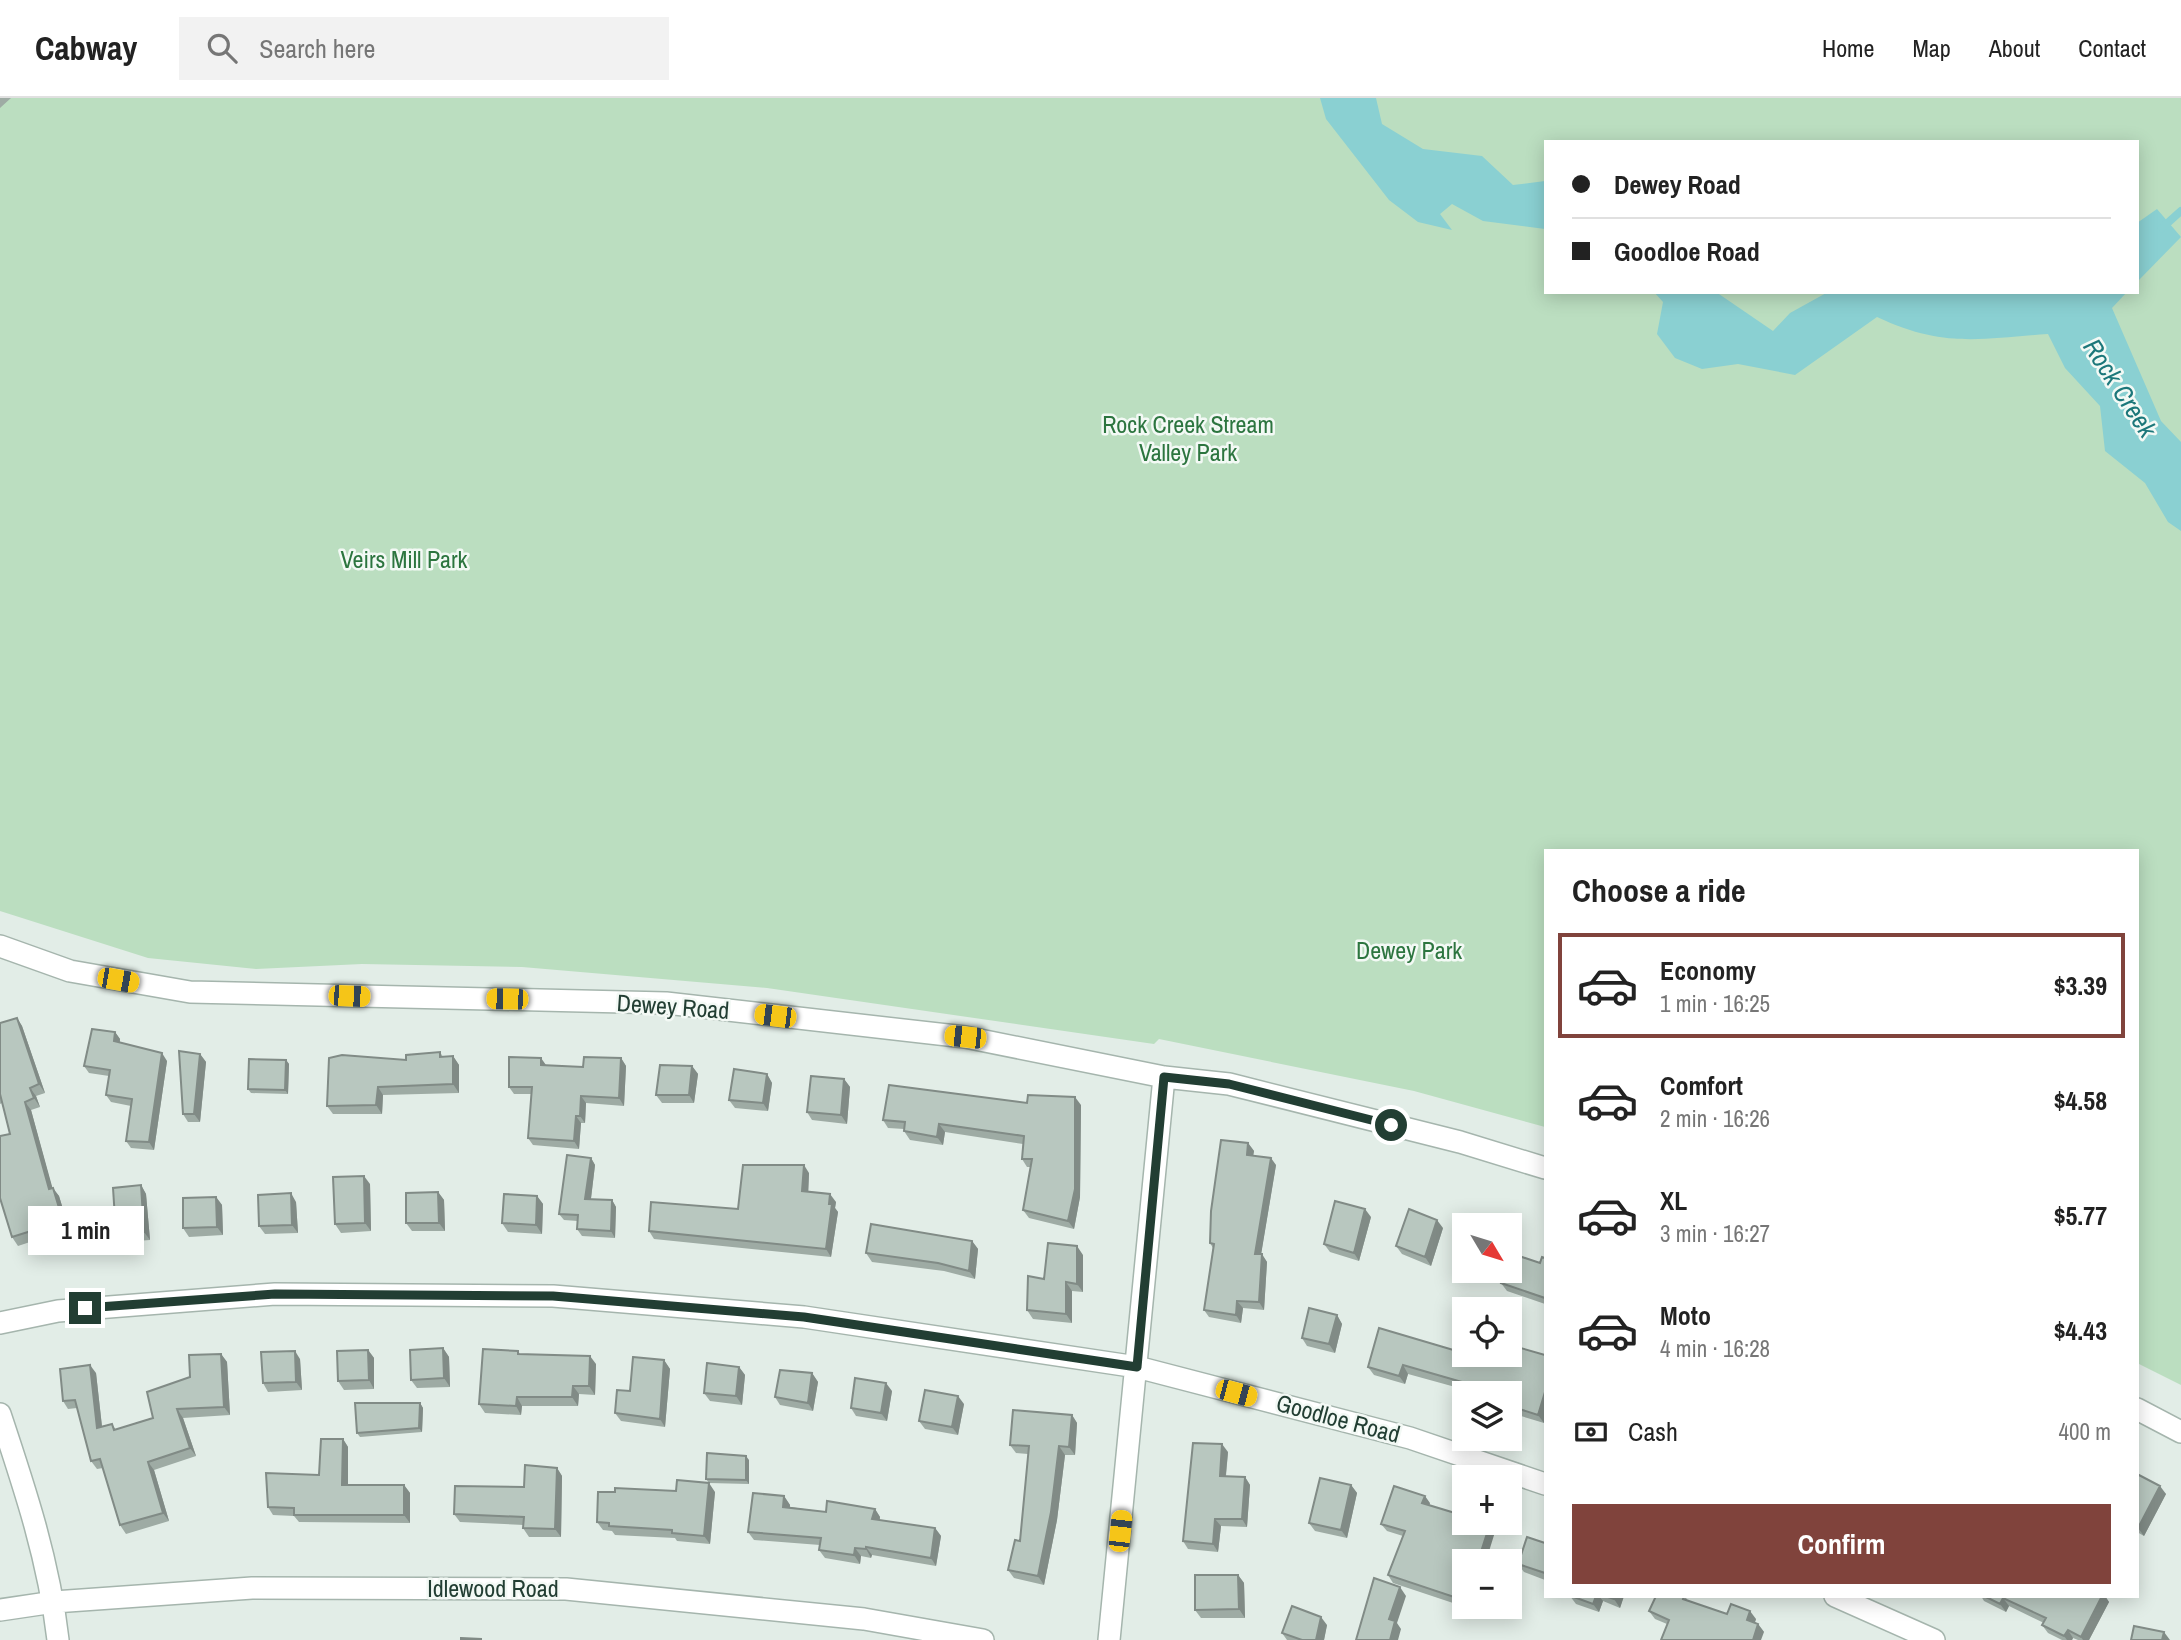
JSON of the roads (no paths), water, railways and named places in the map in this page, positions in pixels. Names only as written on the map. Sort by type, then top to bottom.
[{"type":"street","name":"Dewey Road","points":[[0,946],[70,971],[190,992],[666,1003],[965,1037],[1164,1077],[1229,1084],[1460,1142],[1544,1168]]},
{"type":"street","points":[[1109,1640],[1164,1077]]},
{"type":"street","name":"Goodloe Road","points":[[0,1323],[58,1311],[275,1294],[553,1296],[804,1317],[1137,1367],[1410,1438],[1544,1484]]},
{"type":"street","points":[[2139,1410],[2181,1432]]},
{"type":"street","points":[[0,1414],[36,1519],[54,1602],[58,1640]]},
{"type":"street","name":"Idlewood Road","points":[[0,1610],[54,1602],[252,1588],[566,1588],[864,1619],[983,1640]]},
{"type":"street","points":[[1840,1598],[1934,1640]]},
{"type":"water","points":[[1320,98],[1376,98],[1382,124],[1423,149],[1482,156],[1513,185],[1544,181],[1544,229],[1483,221],[1452,204],[1440,214],[1452,230],[1418,222],[1389,200],[1326,119]]},
{"type":"water","points":[[2157,209],[2181,237],[2139,280],[2139,222]]},
{"type":"water","name":"Rock Creek","points":[[1656,294],[1719,294],[1773,331],[1790,313],[1824,294],[2125,294],[2112,308],[2161,421],[2181,442],[2181,531],[2168,522],[2145,483],[2105,451],[2100,406],[2065,368],[2048,334],[1961,339],[1922,333],[1877,317],[1795,375],[1738,364],[1702,369],[1675,358],[1657,334],[1663,302]]},
{"type":"waterway","points":[[2162,228],[2181,211]]},
{"type":"park label","name":"Rock Creek Stream Valley Park","points":[[1188,439]]},
{"type":"park label","name":"Veirs Mill Park","points":[[404,560]]},
{"type":"park label","name":"Dewey Park","points":[[1409,951]]}]
